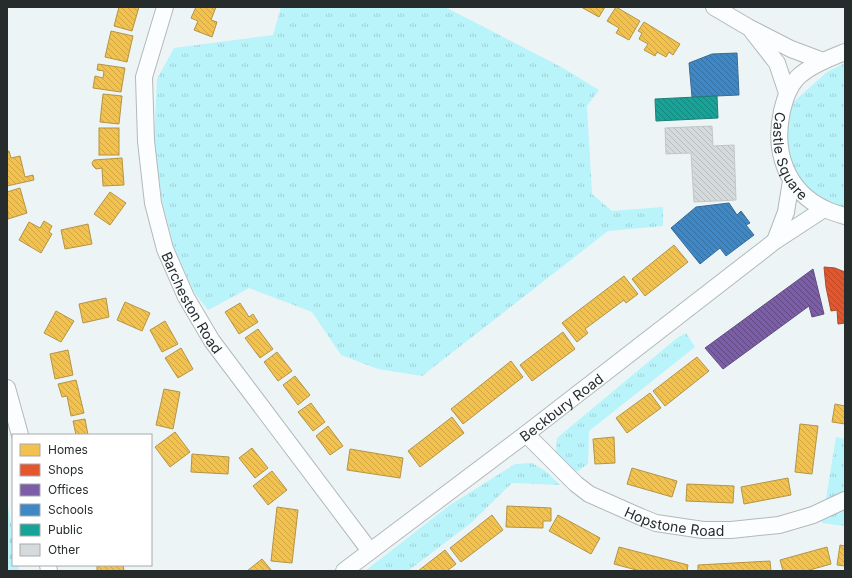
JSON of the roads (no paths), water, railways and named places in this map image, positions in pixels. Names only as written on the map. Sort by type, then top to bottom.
[{"type":"street","name":"Barcheston Road","points":[[165,7],[144,77],[146,141],[153,203],[165,249],[186,297],[212,341],[370,551]]},
{"type":"street","points":[[714,7],[748,27],[791,49],[823,61]]},
{"type":"street","points":[[748,27],[777,63],[787,93]]},
{"type":"street","name":"Castle Square","points":[[845,52],[823,61],[797,78],[787,93],[780,122],[779,143],[783,163],[791,181],[805,196],[824,209],[845,216]]},
{"type":"street","points":[[776,241],[786,212],[791,181]]},
{"type":"street","name":"Beckbury Road","points":[[344,571],[526,434],[776,241],[824,209]]},
{"type":"street","points":[[7,388],[20,434]]},
{"type":"street","name":"Hopstone Road","points":[[526,434],[576,484],[590,494],[641,518],[656,522],[704,530],[731,530],[779,525],[813,515],[845,500]]}]
